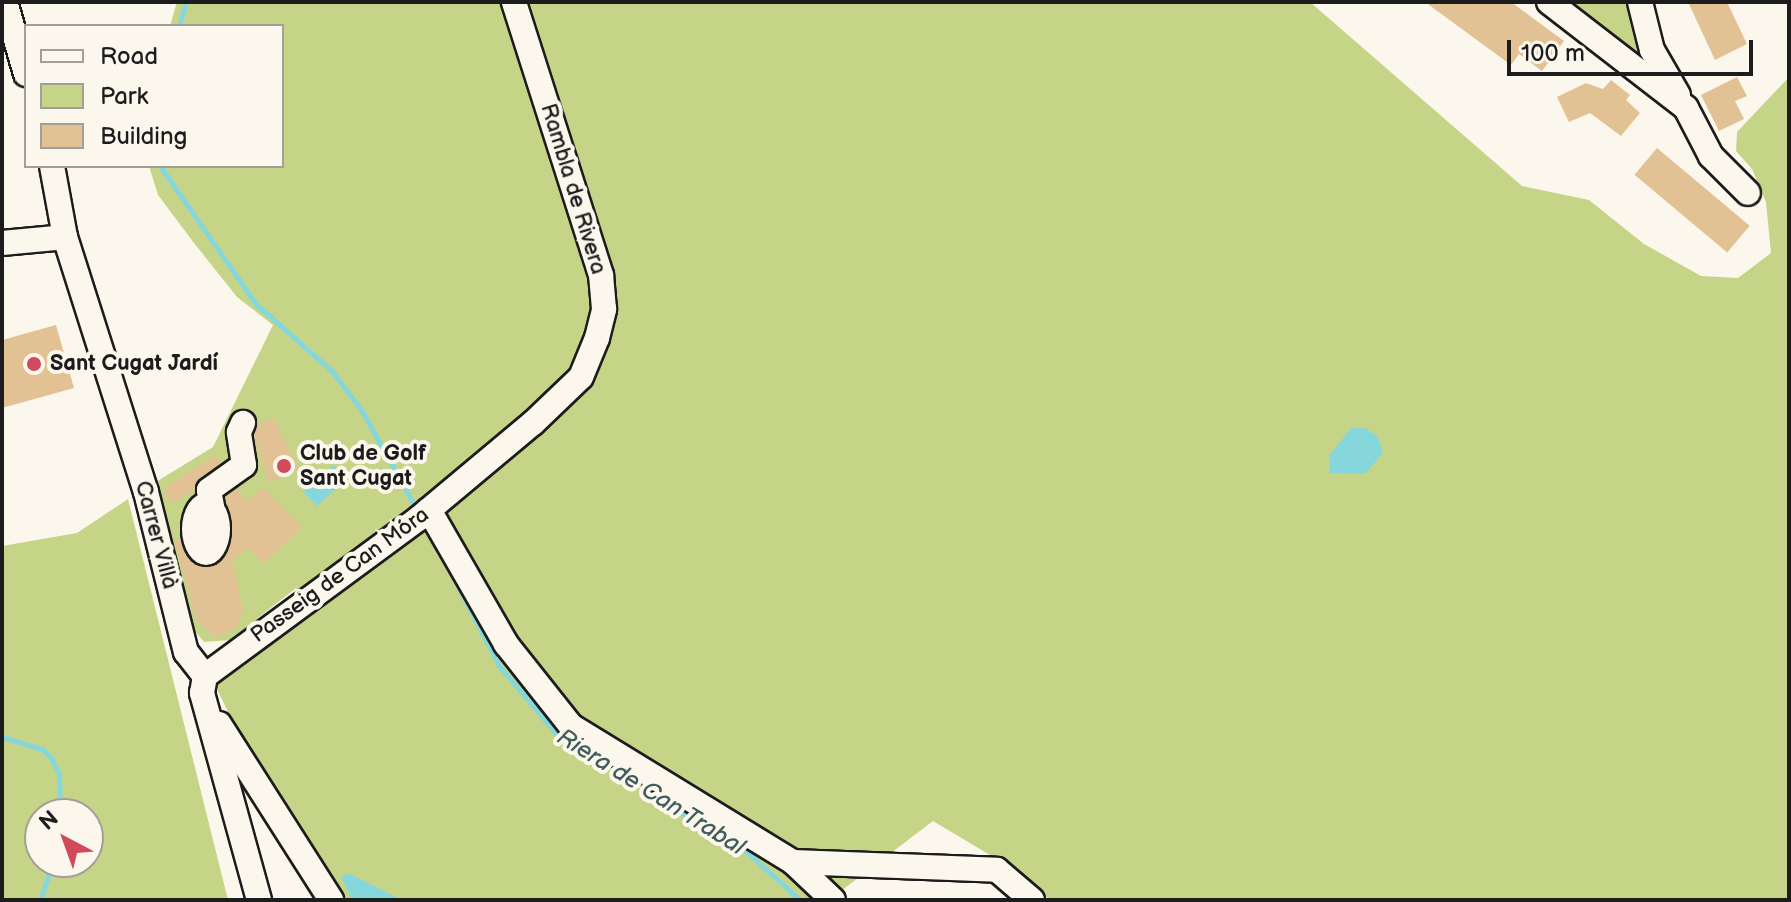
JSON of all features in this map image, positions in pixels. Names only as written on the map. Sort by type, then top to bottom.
[{"type":"street","points":[[5,2],[24,67]]},
{"type":"street","name":"Rambla de Rivera","points":[[514,2],[601,275],[604,309],[581,377]]},
{"type":"street","points":[[1549,2],[1686,108]]},
{"type":"street","points":[[1640,2],[1652,50],[1711,156],[1748,193]]},
{"type":"street","name":"Carrer Villà","points":[[52,168],[65,237],[158,534],[186,652],[205,676]]},
{"type":"street","points":[[2,243],[65,237]]},
{"type":"street","name":"Passeig de Can Móra","points":[[205,676],[425,514],[581,377]]},
{"type":"street","points":[[158,534],[203,513],[209,490],[244,465],[239,432],[243,423]]},
{"type":"street","points":[[425,514],[506,644],[571,726],[793,862],[833,900]]},
{"type":"street","points":[[205,676],[206,706],[259,900]]},
{"type":"street","points":[[206,706],[331,900]]},
{"type":"street","points":[[240,828],[274,810]]},
{"type":"street","points":[[793,862],[997,870],[1032,900]]},
{"type":"green space","points":[[177,2],[1310,2],[1522,186],[1589,200],[1644,244],[1701,276],[1738,278],[1771,253],[1766,202],[1752,169],[1736,151],[1737,132],[1789,77],[1789,900],[1050,900],[1010,867],[933,821],[829,900],[347,900],[240,737],[215,685],[311,611],[296,588],[230,640],[204,642],[193,629],[151,485],[213,447],[273,325],[237,297],[194,243],[158,195],[150,168],[284,168],[284,24],[171,24]]},
{"type":"green space","points":[[1559,2],[1640,2],[1686,108]]},
{"type":"green space","points":[[128,499],[228,900],[2,900],[2,546],[77,533]]},
{"type":"water","points":[[1351,428],[1365,428],[1378,437],[1383,453],[1365,474],[1330,473],[1329,456]]},
{"type":"water","points":[[333,465],[346,479],[317,506],[304,492]]},
{"type":"water","points":[[350,874],[402,900],[352,900],[341,876]]},
{"type":"building","points":[[1425,2],[1511,2],[1564,41],[1542,71],[1519,54],[1511,65]]},
{"type":"building","points":[[1688,2],[1727,2],[1747,44],[1715,60]]},
{"type":"building","points":[[1737,77],[1747,96],[1735,101],[1744,119],[1719,131],[1701,95]]},
{"type":"building","points":[[1611,80],[1630,95],[1626,100],[1640,113],[1621,136],[1590,113],[1569,122],[1557,97],[1586,83],[1603,89]]},
{"type":"building","points":[[1657,148],[1750,226],[1727,253],[1635,175]]},
{"type":"building","name":"Sant Cugat Jardí","points":[[56,325],[74,388],[2,408],[2,340]]},
{"type":"building","points":[[274,418],[299,469],[269,483],[254,434],[257,425]]},
{"type":"building","points":[[215,455],[221,463],[195,489],[173,503],[166,496],[165,488]]},
{"type":"building","points":[[237,488],[247,501],[263,488],[302,527],[264,564],[248,547],[232,560],[243,610],[237,627],[216,638],[197,621],[174,540],[217,530],[228,520],[226,497]]},
{"type":"waterway","name":"Riera de Can Trabal","points":[[180,24],[186,2]]},
{"type":"waterway","name":"Riera de Can Trabal","points":[[161,168],[256,304],[332,371],[362,411],[418,512]]},
{"type":"waterway","name":"Riera de Can Trabal","points":[[446,563],[500,667],[565,744],[644,784],[702,828],[748,853],[800,900]]},
{"type":"waterway","points":[[2,737],[42,749],[51,758],[59,774],[60,798]]},
{"type":"waterway","points":[[40,900],[48,878]]},
{"type":"place","name":"Sant Cugat Jardí","points":[[34,364]]},
{"type":"place","name":"Club de Golf Sant Cugat","points":[[284,466]]}]
